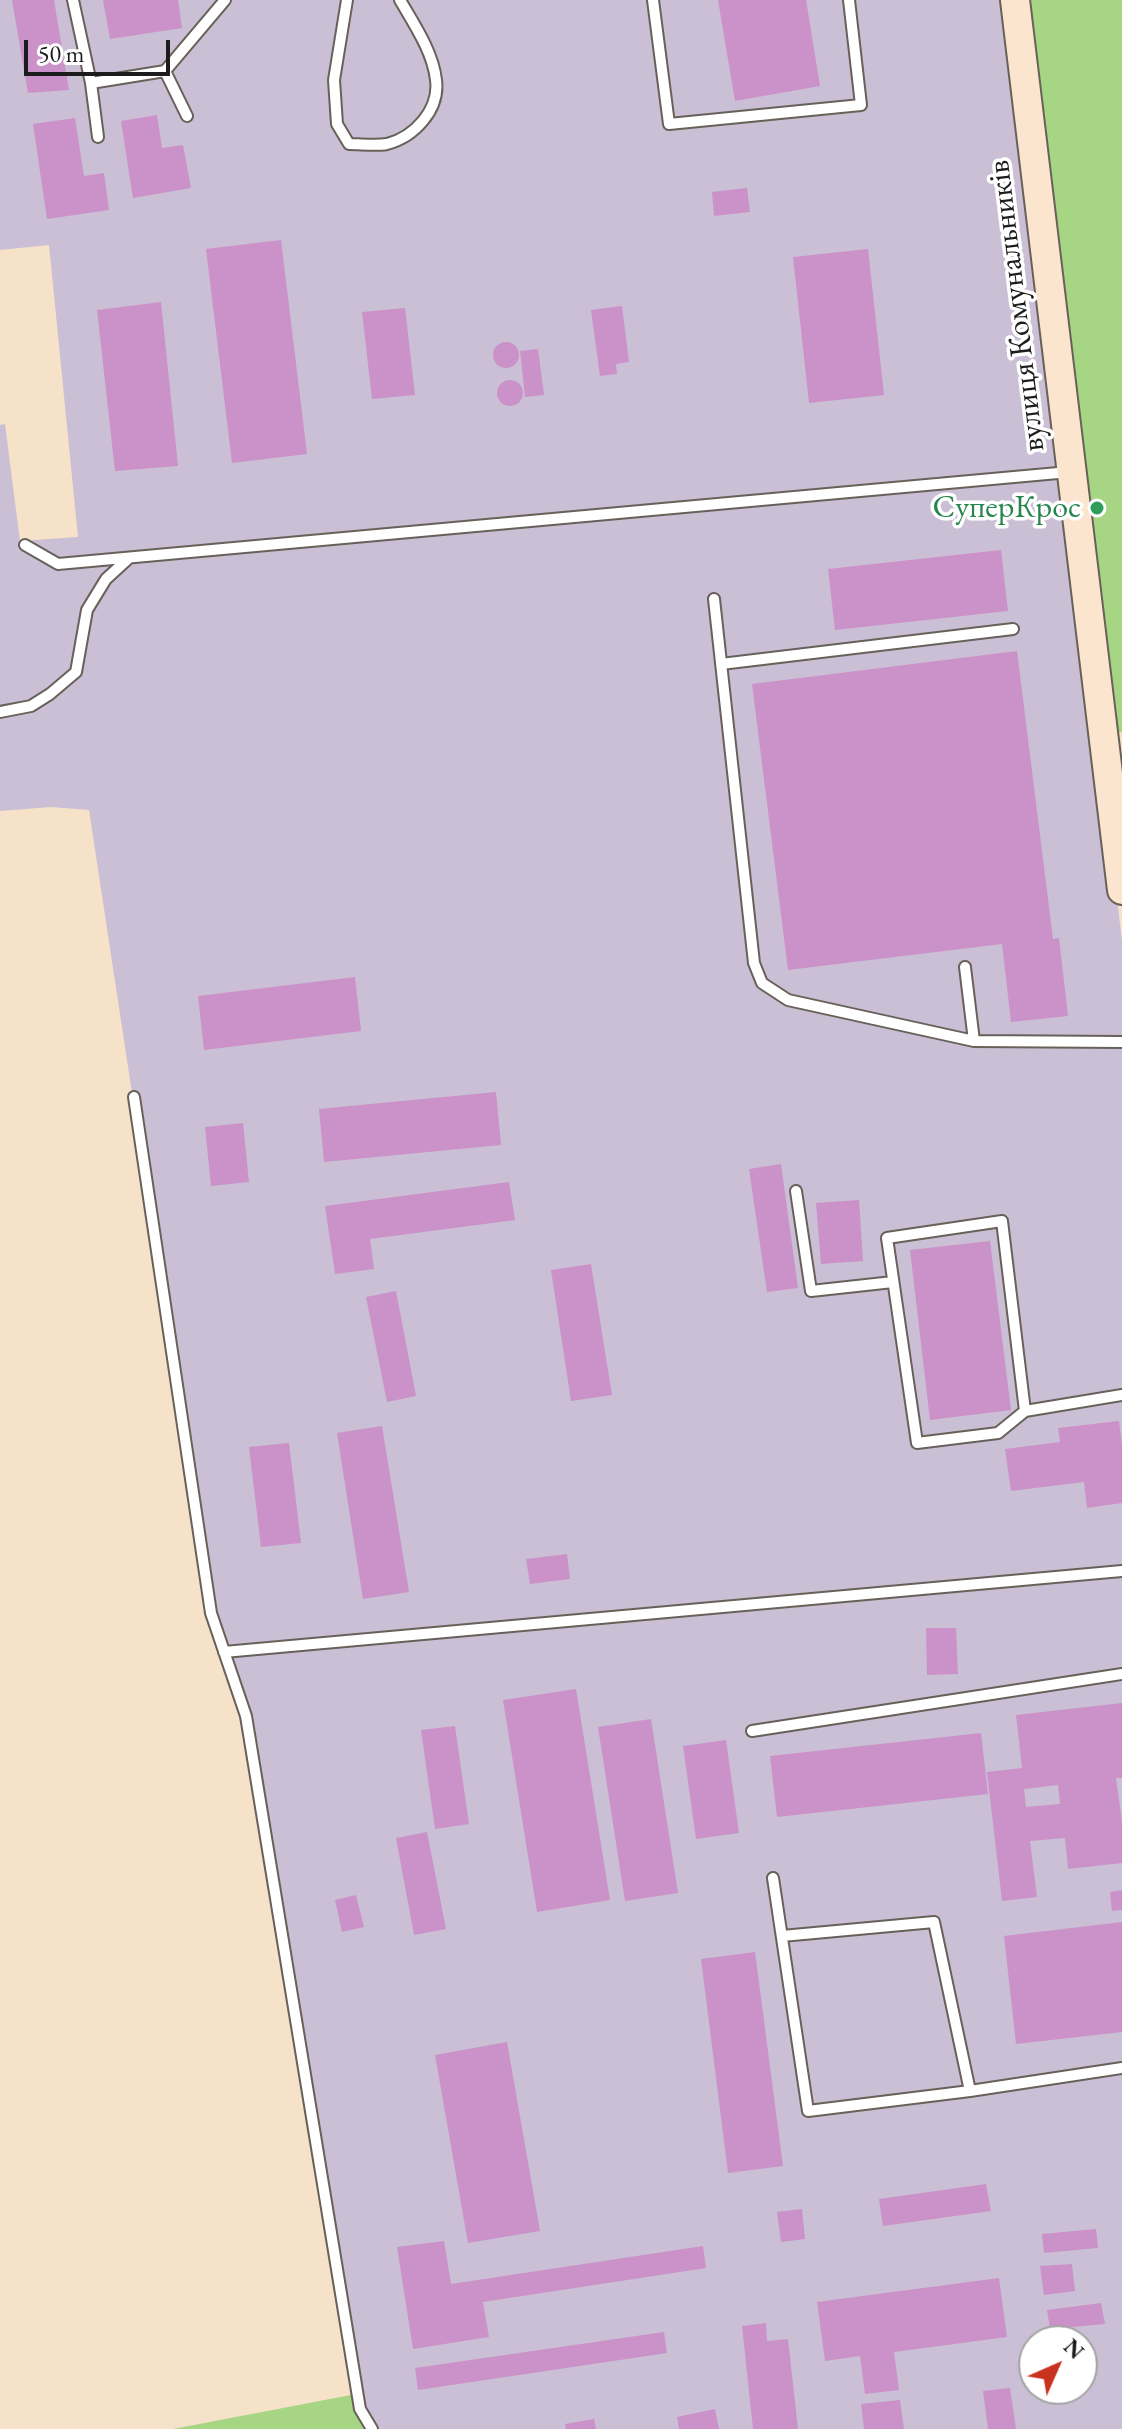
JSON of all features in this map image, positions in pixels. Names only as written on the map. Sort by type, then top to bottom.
[{"type":"street","name":"вулиця Комунальників","points":[[1015,0],[1122,890]]},
{"type":"lane","points":[[73,0],[91,83],[98,137]]},
{"type":"lane","points":[[91,83],[165,71],[225,0]]},
{"type":"lane","points":[[347,0],[334,80],[337,124],[349,144],[385,144],[415,131],[432,108],[437,82],[425,45],[400,0]]},
{"type":"lane","points":[[653,0],[669,124],[861,105],[849,0]]},
{"type":"lane","points":[[165,71],[187,116]]},
{"type":"lane","points":[[25,545],[58,564],[1072,472]]},
{"type":"lane","points":[[0,712],[31,706],[76,672],[87,610],[106,579],[129,558]]},
{"type":"lane","points":[[714,599],[754,963],[762,983],[788,1000],[974,1041],[1122,1042]]},
{"type":"lane","points":[[721,664],[1013,629]]},
{"type":"lane","points":[[965,967],[974,1041]]},
{"type":"lane","points":[[134,1097],[211,1613],[246,1716],[360,2409],[372,2429]]},
{"type":"lane","points":[[796,1191],[811,1291],[893,1282]]},
{"type":"lane","points":[[1025,1411],[1002,1221],[887,1238],[917,1443],[998,1433],[1025,1411],[1122,1395]]},
{"type":"lane","points":[[224,1652],[1122,1571]]},
{"type":"lane","points":[[752,1731],[1122,1674]]},
{"type":"lane","points":[[773,1878],[808,2111],[1122,2068]]},
{"type":"lane","points":[[782,1936],[934,1922],[970,2091]]},
{"type":"shaded area","points":[[0,0],[1011,0],[1122,941],[1122,2429],[372,2429],[351,2395],[245,1716],[211,1613],[89,810],[51,807],[0,811],[0,425],[5,424],[20,541],[78,537],[49,245],[0,250]]},
{"type":"green space","name":"СуперКрос","points":[[1011,0],[1122,0],[1122,732],[1098,735]]},
{"type":"green space","points":[[351,2395],[372,2429],[173,2429]]},
{"type":"building","points":[[12,0],[54,0],[69,90],[28,93]]},
{"type":"building","points":[[103,0],[178,0],[182,28],[110,39]]},
{"type":"building","points":[[718,0],[806,0],[820,86],[735,101]]},
{"type":"building","points":[[157,115],[162,148],[183,145],[191,188],[133,198],[121,121]]},
{"type":"building","points":[[75,118],[84,176],[104,173],[109,210],[47,219],[33,124]]},
{"type":"building","points":[[747,188],[750,212],[714,216],[712,192]]},
{"type":"building","points":[[281,240],[307,454],[232,463],[206,249]]},
{"type":"building","points":[[868,249],[884,395],[809,403],[793,257]]},
{"type":"building","points":[[161,302],[178,466],[115,471],[97,310]]},
{"type":"building","points":[[622,306],[629,362],[616,364],[617,374],[600,376],[591,310]]},
{"type":"building","points":[[405,308],[415,395],[372,399],[362,312]]},
{"type":"building","points":[[506,342],[515,346],[519,355],[515,364],[506,368],[497,364],[493,355],[497,346]]},
{"type":"building","points":[[538,349],[544,395],[525,397],[520,351]]},
{"type":"building","points":[[510,380],[519,384],[523,393],[519,402],[510,406],[501,402],[497,393],[501,384]]},
{"type":"building","points":[[1001,550],[1008,611],[835,630],[828,569]]},
{"type":"building","points":[[1017,651],[1053,939],[1059,938],[1068,1016],[1011,1022],[1002,944],[788,970],[752,684]]},
{"type":"building","points":[[355,977],[361,1031],[204,1050],[198,996]]},
{"type":"building","points":[[496,1092],[501,1145],[324,1162],[319,1109]]},
{"type":"building","points":[[243,1123],[249,1182],[211,1186],[205,1127]]},
{"type":"building","points":[[781,1164],[798,1288],[767,1292],[749,1169]]},
{"type":"building","points":[[509,1182],[515,1220],[370,1239],[374,1269],[335,1274],[325,1206]]},
{"type":"building","points":[[859,1200],[863,1261],[821,1264],[816,1203]]},
{"type":"building","points":[[990,1241],[1011,1410],[930,1420],[910,1250]]},
{"type":"building","points":[[591,1264],[612,1395],[571,1401],[551,1270]]},
{"type":"building","points":[[396,1291],[416,1396],[387,1402],[366,1297]]},
{"type":"building","points":[[1119,1421],[1122,1503],[1087,1508],[1084,1482],[1011,1491],[1005,1449],[1060,1442],[1058,1428]]},
{"type":"building","points":[[382,1426],[409,1592],[363,1599],[337,1433]]},
{"type":"building","points":[[289,1443],[301,1543],[261,1547],[249,1447]]},
{"type":"building","points":[[567,1554],[570,1579],[530,1584],[526,1559]]},
{"type":"building","points":[[926,1628],[956,1628],[958,1674],[927,1675]]},
{"type":"building","points":[[576,1689],[610,1900],[537,1912],[503,1700]]},
{"type":"building","points":[[1122,1703],[1122,1778],[1116,1778],[1122,1822],[1122,1863],[1068,1869],[1065,1838],[1030,1841],[1037,1897],[1002,1901],[987,1772],[1022,1768],[1016,1715]],"holes":[[[1058,1785],[1060,1804],[1026,1807],[1024,1789]]]},
{"type":"building","points":[[651,1719],[678,1893],[625,1901],[598,1727]]},
{"type":"building","points":[[455,1726],[469,1824],[435,1829],[421,1730]]},
{"type":"building","points":[[981,1733],[988,1794],[777,1817],[770,1756]]},
{"type":"building","points":[[726,1740],[739,1833],[696,1839],[683,1746]]},
{"type":"building","points":[[427,1832],[446,1929],[414,1935],[396,1838]]},
{"type":"building","points":[[1122,1890],[1122,1910],[1112,1911],[1110,1892]]},
{"type":"building","points":[[356,1895],[364,1927],[342,1932],[335,1900]]},
{"type":"building","points":[[1122,1922],[1122,2032],[1016,2044],[1004,1936]]},
{"type":"building","points":[[755,1952],[783,2166],[728,2173],[701,1959]]},
{"type":"building","points":[[507,2042],[540,2231],[468,2243],[435,2055]]},
{"type":"building","points":[[986,2184],[991,2211],[883,2226],[879,2199]]},
{"type":"building","points":[[802,2209],[805,2239],[781,2242],[777,2212]]},
{"type":"building","points":[[1096,2229],[1098,2248],[1044,2253],[1042,2234]]},
{"type":"building","points":[[444,2241],[451,2284],[703,2246],[706,2268],[483,2302],[489,2337],[413,2349],[397,2247]]},
{"type":"building","points":[[1072,2264],[1075,2291],[1044,2295],[1040,2266]]},
{"type":"building","points":[[999,2278],[1007,2337],[894,2352],[899,2390],[865,2394],[860,2356],[825,2361],[817,2302]]},
{"type":"building","points":[[1101,2303],[1105,2324],[1049,2325],[1047,2310]]},
{"type":"building","points":[[766,2323],[767,2341],[788,2339],[798,2429],[753,2429],[742,2326]]},
{"type":"building","points":[[664,2332],[667,2353],[418,2390],[415,2368]]},
{"type":"building","points":[[1010,2388],[1016,2429],[988,2429],[983,2391]]},
{"type":"building","points":[[900,2400],[904,2429],[864,2429],[861,2404]]},
{"type":"building","points":[[715,2409],[719,2429],[679,2429],[677,2417]]},
{"type":"building","points":[[594,2419],[596,2429],[566,2429],[565,2424]]},
{"type":"place","name":"СуперКрос","points":[[1097,508]]}]
